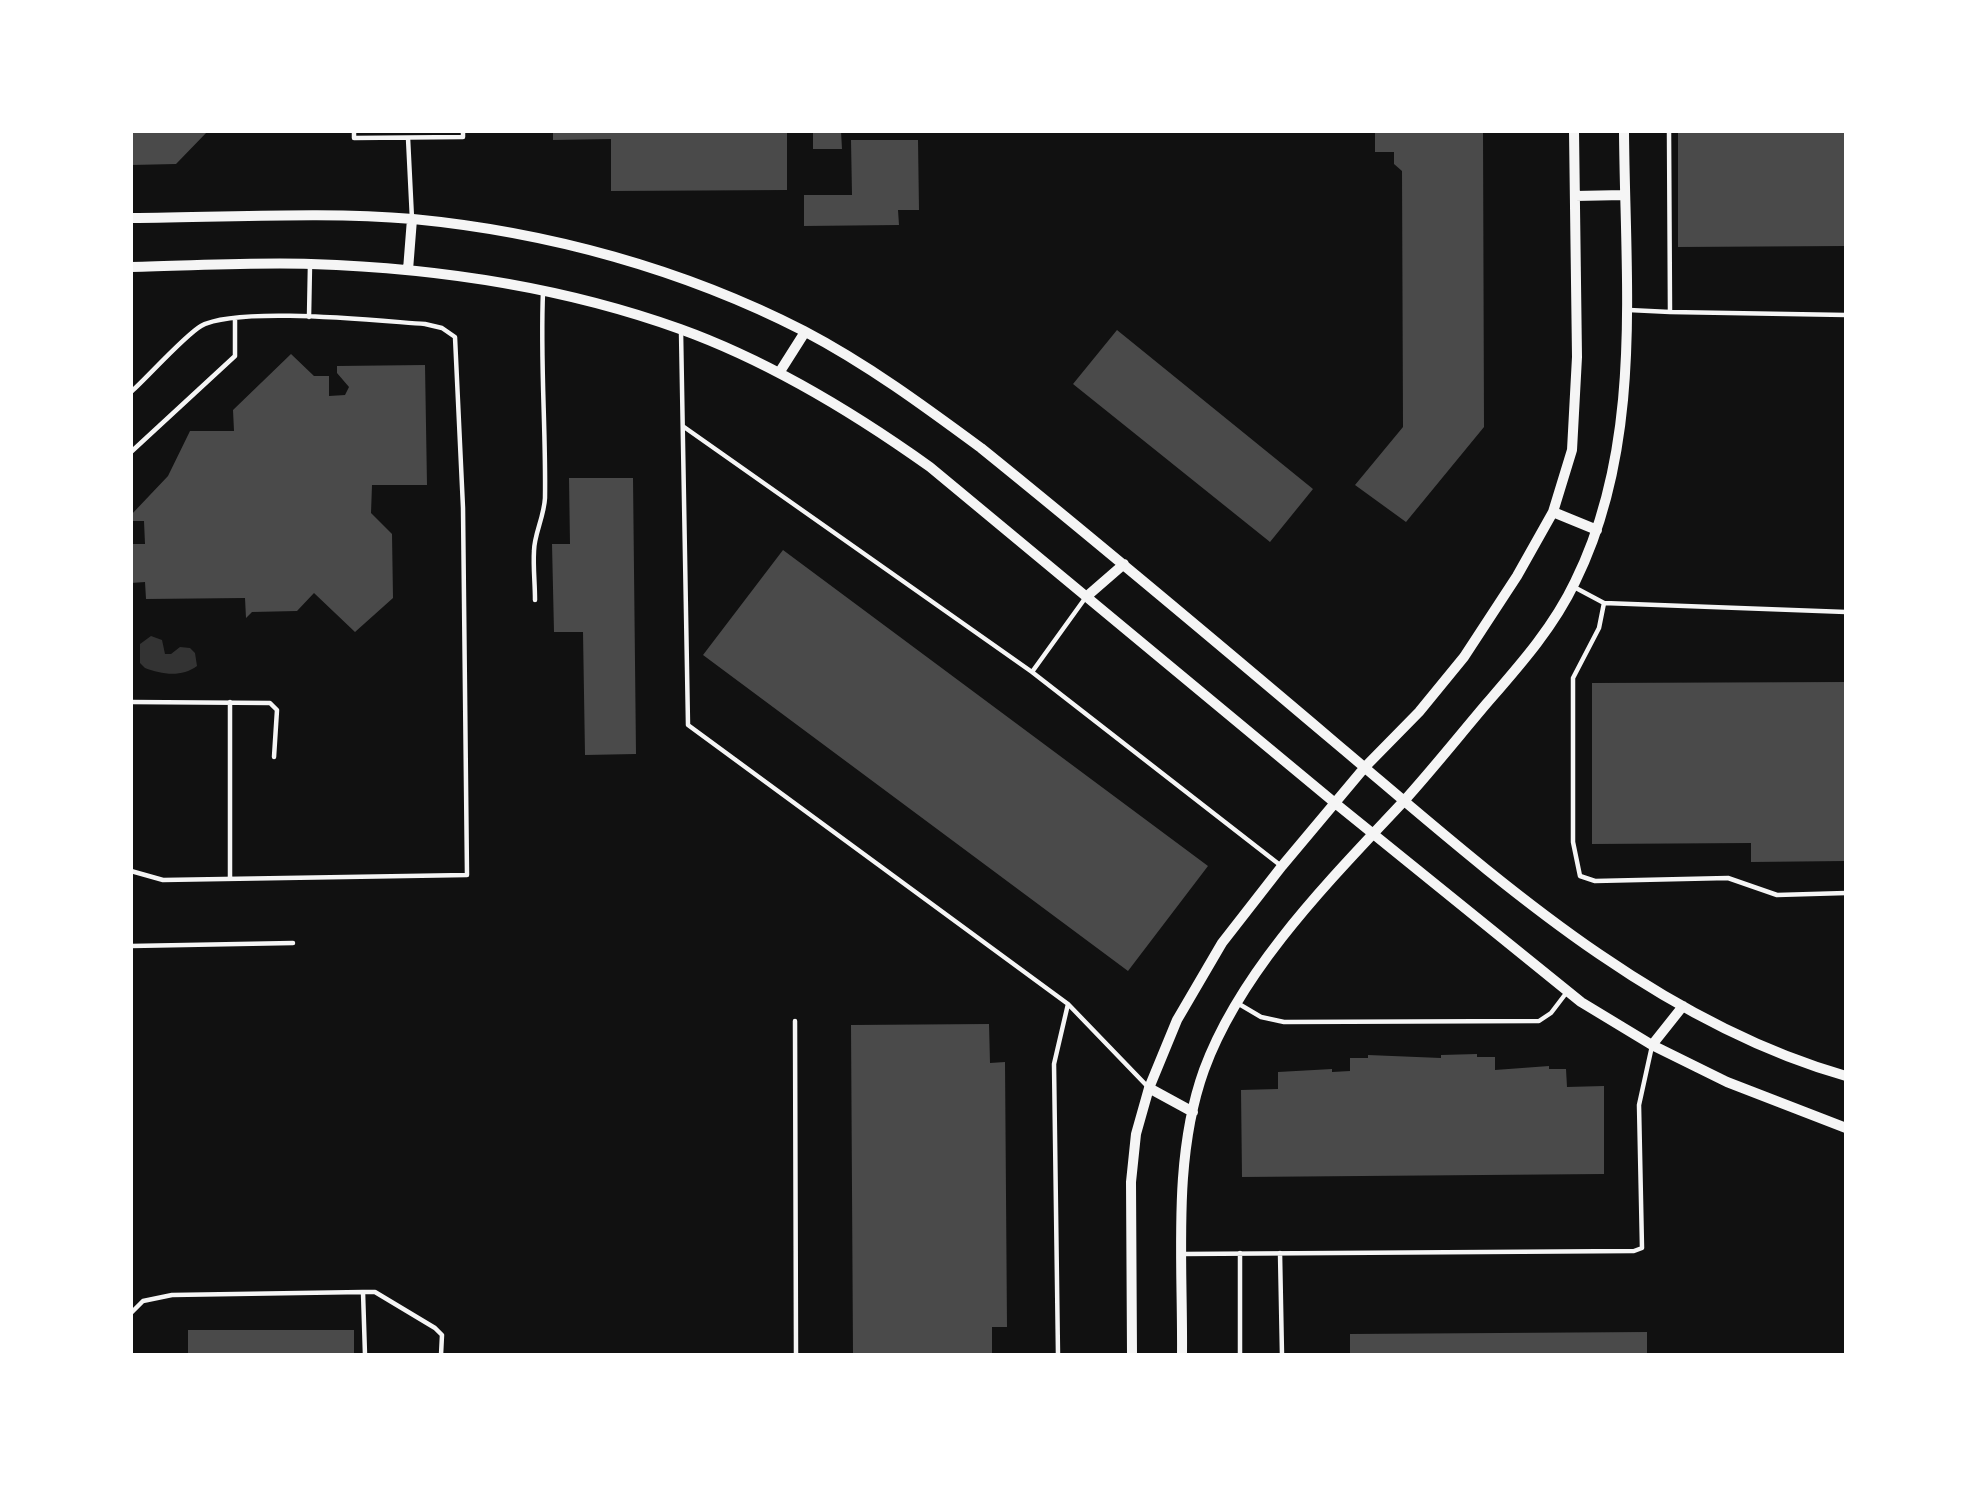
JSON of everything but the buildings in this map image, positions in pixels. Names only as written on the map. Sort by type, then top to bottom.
[{"type":"street","points":[[1132,1355],[1131,1182],[1136,1134],[1149,1088],[1177,1020],[1222,943],[1282,866],[1365,767],[1419,712],[1464,657],[1517,576],[1553,512],[1572,450],[1577,357],[1574,131]]},
{"type":"street","points":[[1182,1355],[1185,1157],[1193,1112],[1205,1070],[1238,1004],[1288,929],[1404,800],[1542,639],[1573,586],[1597,530],[1614,470],[1623,413],[1624,131]]},
{"type":"street","points":[[1575,196],[1624,195]]},
{"type":"street","points":[[131,218],[349,216],[412,219],[543,239],[685,279],[805,332],[897,386],[928,408],[1124,564],[1546,917],[1683,1006],[1760,1044],[1846,1076]]},
{"type":"street","points":[[408,270],[412,219]]},
{"type":"street","points":[[131,267],[310,264],[408,270],[543,291],[681,330],[779,373],[870,424],[930,467],[1372,834],[1568,991],[1653,1045],[1727,1082],[1846,1128]]},
{"type":"street","points":[[779,373],[805,332]]},
{"type":"street","points":[[1553,512],[1597,530]]},
{"type":"street","points":[[1086,597],[1124,564]]},
{"type":"street","points":[[1653,1045],[1683,1006]]},
{"type":"street","points":[[1149,1088],[1193,1112]]},
{"type":"lane","points":[[354,131],[354,138],[463,134]]},
{"type":"lane","points":[[1668,131],[1670,312]]},
{"type":"lane","points":[[408,138],[412,219]]},
{"type":"lane","points":[[309,317],[310,264]]},
{"type":"lane","points":[[535,600],[533,548],[540,531],[545,500],[547,426],[540,358],[543,291]]},
{"type":"lane","points":[[1625,310],[1846,315]]},
{"type":"lane","points":[[131,392],[202,326],[235,318],[309,317],[425,324],[442,328],[455,337],[463,508],[467,876],[163,880],[131,871]]},
{"type":"lane","points":[[131,452],[234,356],[235,318]]},
{"type":"lane","points":[[681,330],[688,725],[1068,1004],[1149,1088]]},
{"type":"lane","points":[[683,426],[1032,672],[1282,866]]},
{"type":"lane","points":[[1573,586],[1604,603],[1846,612]]},
{"type":"lane","points":[[1032,672],[1086,597]]},
{"type":"lane","points":[[1604,603],[1600,628],[1573,678],[1573,842],[1580,876],[1595,881],[1728,878],[1777,895],[1846,893]]},
{"type":"lane","points":[[131,702],[229,702],[275,706],[274,757]]},
{"type":"lane","points":[[229,702],[230,878]]},
{"type":"lane","points":[[131,946],[293,943]]},
{"type":"lane","points":[[1238,1004],[1261,1017],[1284,1022],[1539,1021],[1551,1013],[1568,991]]},
{"type":"lane","points":[[1058,1355],[1054,1064],[1068,1004]]},
{"type":"lane","points":[[795,1021],[796,1355]]},
{"type":"lane","points":[[1183,1254],[1634,1251],[1642,1248],[1645,1239],[1639,1105],[1653,1045]]},
{"type":"lane","points":[[1240,1355],[1241,1253]]},
{"type":"lane","points":[[1280,1253],[1282,1355]]},
{"type":"lane","points":[[363,1292],[365,1355]]},
{"type":"lane","points":[[131,1313],[143,1301],[172,1295],[376,1293],[435,1328],[442,1335],[441,1355]]},
{"type":"shaded area","points":[[151,636],[162,640],[165,654],[171,654],[180,647],[190,648],[195,653],[197,666],[171,674],[145,668],[140,663],[140,644]]}]
